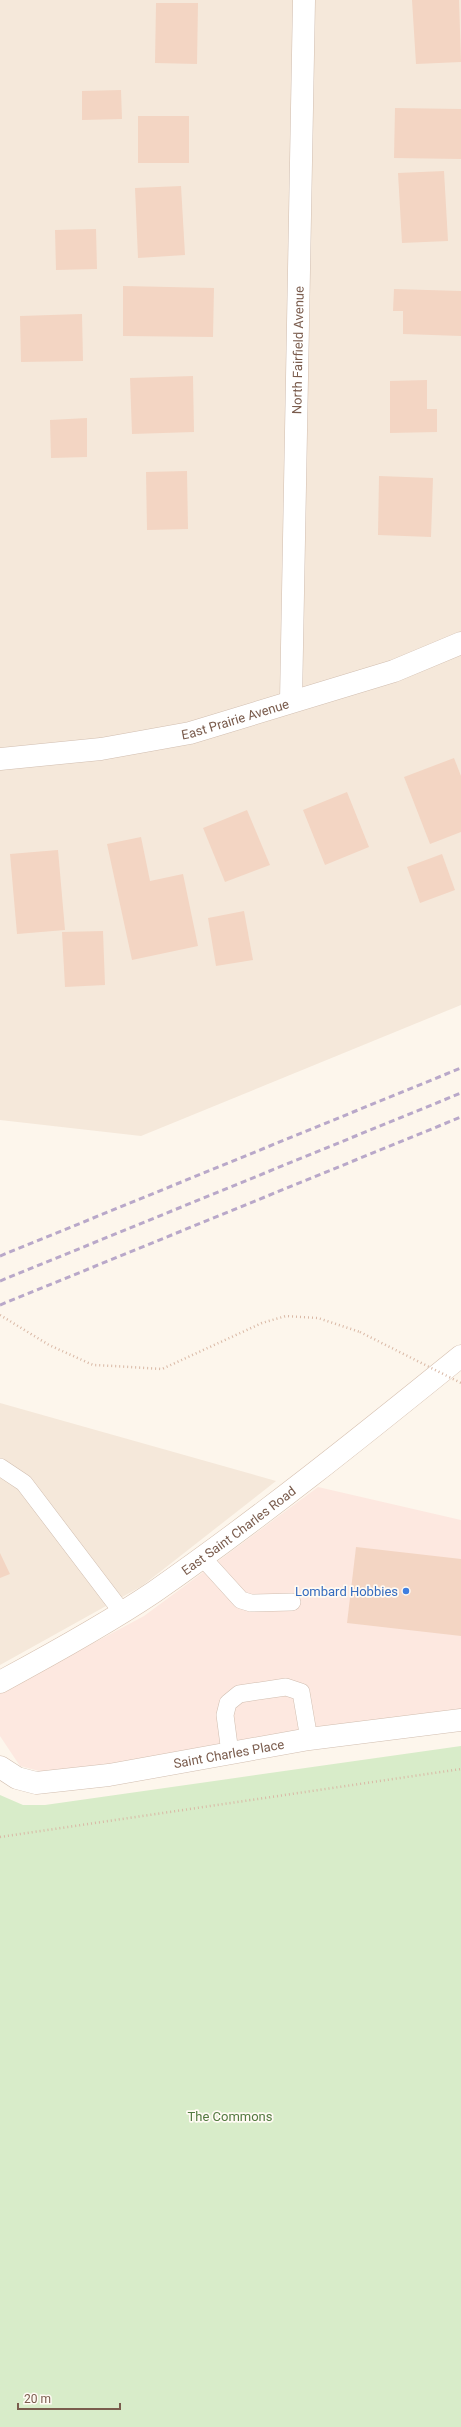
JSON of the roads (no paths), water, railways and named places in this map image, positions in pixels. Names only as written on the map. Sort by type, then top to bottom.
[{"type":"street","name":"North Fairfield Avenue","points":[[291,701],[304,0]]},
{"type":"street","name":"East Prairie Avenue","points":[[0,759],[101,749],[190,733],[291,701],[394,671],[461,643]]},
{"type":"street","name":"East Saint Charles Road","points":[[0,1682],[51,1655],[122,1612],[202,1557],[304,1481],[461,1356]]},
{"type":"street","name":"Saint Charles Place","points":[[0,1766],[17,1778],[36,1783],[109,1775],[309,1739],[461,1720]]},
{"type":"lane","points":[[0,1467],[24,1483],[122,1612]]},
{"type":"lane","points":[[202,1557],[241,1600],[251,1603],[292,1602]]},
{"type":"lane","points":[[230,1753],[225,1715],[228,1703],[239,1694],[286,1687],[300,1692],[309,1739]]},
{"type":"railway","points":[[0,1256],[461,1068]]},
{"type":"railway","points":[[0,1281],[461,1093]]},
{"type":"railway","points":[[0,1305],[461,1117]]},
{"type":"place","name":"Lombard Hobbies","points":[[406,1591]]},
{"type":"park label","name":"The Commons","points":[[230,2116]]}]
